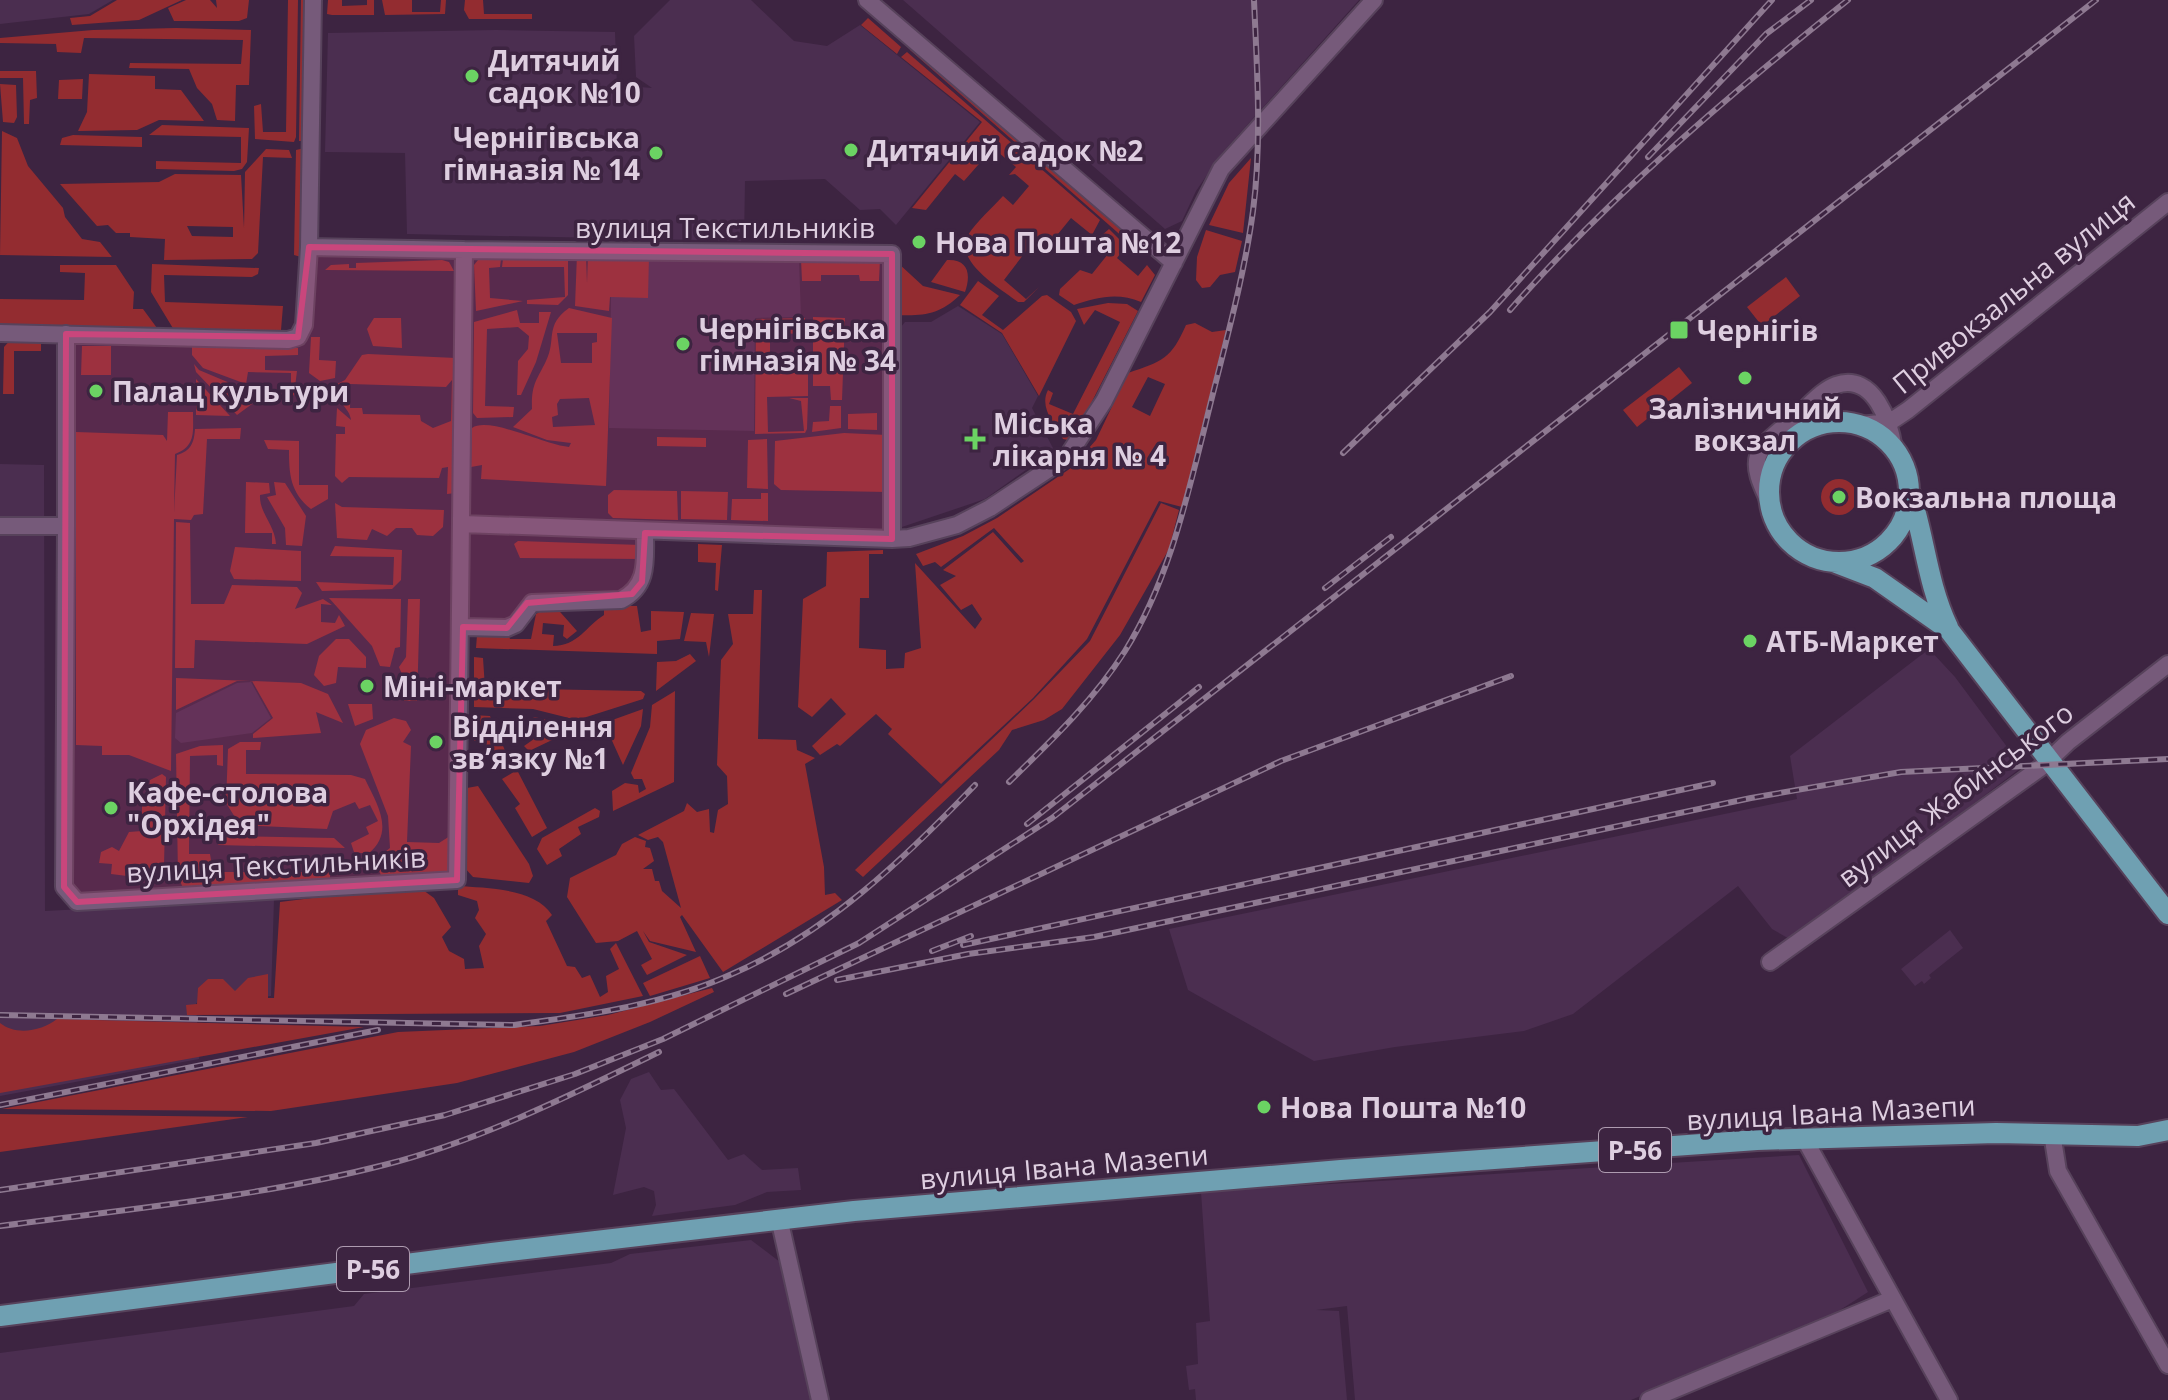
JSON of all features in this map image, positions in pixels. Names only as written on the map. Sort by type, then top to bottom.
[{"type":"main road","points":[[1949,630],[1885,584],[1836,563],[1805,554],[1789,542],[1777,525],[1770,504],[1773,468],[1791,440],[1824,424],[1860,425],[1879,435],[1894,449],[1904,466],[1920,524],[1931,587],[1949,630],[2168,914]]},
{"type":"main road","points":[[1836,563],[1874,553],[1889,541],[1907,507],[1909,488]]},
{"type":"main road","name":"вулиця Івана Мазепи","points":[[2138,1136],[2168,1130]]},
{"type":"main road","name":"вулиця Івана Мазепи","points":[[0,1316],[779,1218],[1341,1170],[1804,1138],[2052,1133],[2138,1136],[2168,1144]]},
{"type":"street","points":[[0,333],[288,340],[298,337],[304,325],[309,247],[313,0]]},
{"type":"street","points":[[867,0],[1174,263]]},
{"type":"street","points":[[462,524],[645,533],[892,539],[909,538],[957,525],[990,508],[1067,457],[1104,401],[1221,169],[1374,0]]},
{"type":"street","name":"Привокзальна вулиця","points":[[1860,425],[1890,422],[2168,202]]},
{"type":"street","name":"вулиця Текстильників","points":[[309,247],[892,254],[892,539]]},
{"type":"street","name":"вулиця Текстильників","points":[[66,526],[64,887],[77,902],[457,880],[463,627],[464,250]]},
{"type":"street","points":[[0,526],[66,526],[66,334]]},
{"type":"street","points":[[1770,504],[1758,473],[1757,458],[1766,443],[1824,393],[1848,383],[1862,386],[1890,422]]},
{"type":"street","points":[[1766,443],[1791,440],[1824,393]]},
{"type":"street","name":"Привокзальна вулиця","points":[[1890,422],[1894,449]]},
{"type":"street","points":[[463,627],[507,628],[516,624],[532,603],[621,600],[632,594],[642,582],[645,533]]},
{"type":"street","name":"вулиця Жабинського","points":[[1770,962],[2050,760],[2168,664]]},
{"type":"street","points":[[2052,1133],[2058,1171],[2168,1365]]},
{"type":"street","points":[[1804,1138],[1890,1300],[1949,1400]]},
{"type":"street","points":[[779,1218],[820,1400]]},
{"type":"street","points":[[1649,1400],[1890,1300]]},
{"type":"highlighted area","points":[[309,247],[892,254],[892,539],[645,533],[642,582],[632,594],[527,603],[507,628],[463,627],[457,880],[77,902],[64,887],[66,334],[298,337]]},
{"type":"shaded area","points":[[0,0],[113,0],[89,14],[0,24]]},
{"type":"shaded area","points":[[117,0],[182,0],[139,20],[72,25],[70,18],[90,16]]},
{"type":"shaded area","points":[[186,0],[210,0],[217,8],[216,0],[249,0],[247,18],[239,21],[174,21],[168,8]]},
{"type":"shaded area","points":[[288,0],[298,0],[296,137],[294,142],[255,139],[254,106],[261,104],[263,132],[286,132]]},
{"type":"shaded area","points":[[301,0],[309,0],[304,141],[299,141]]},
{"type":"shaded area","points":[[328,0],[342,0],[342,6],[367,5],[367,0],[374,0],[374,15],[327,14]]},
{"type":"shaded area","points":[[382,0],[412,0],[412,12],[440,12],[441,0],[446,0],[445,14],[385,15]]},
{"type":"shaded area","points":[[465,0],[483,0],[484,14],[532,14],[532,19],[469,19],[464,10]]},
{"type":"shaded area","points":[[670,0],[751,0],[794,41],[827,46],[860,25],[980,122],[896,225],[880,209],[860,210],[825,179],[745,181],[744,241],[407,234],[405,153],[325,152],[328,33],[496,30],[615,32],[617,85],[652,88],[636,77],[634,36]]},
{"type":"shaded area","points":[[903,0],[1359,0],[1222,153],[1196,191],[1182,221],[1165,229]]},
{"type":"shaded area","points":[[868,18],[901,47],[897,54],[861,25]]},
{"type":"shaded area","points":[[93,30],[251,30],[249,85],[236,85],[235,121],[217,120],[212,104],[197,88],[189,69],[129,68],[130,63],[241,64],[243,40],[84,38],[81,53],[57,52],[56,44],[0,43],[0,38]]},
{"type":"shaded area","points":[[914,47],[1129,234],[1125,239],[910,50]]},
{"type":"shaded area","points":[[907,52],[1100,220],[1092,235],[1071,218],[1045,250],[1033,242],[1004,280],[1026,299],[1039,287],[1024,302],[1018,302],[981,273],[967,255],[965,245],[968,235],[1003,196],[1013,205],[1029,186],[1015,174],[1009,175],[1016,167],[993,148],[964,181],[955,174],[926,210],[912,208],[982,122],[901,57]]},
{"type":"shaded area","points":[[0,71],[36,71],[37,98],[30,100],[29,124],[24,124],[23,78],[0,78]]},
{"type":"shaded area","points":[[89,74],[155,76],[155,89],[181,90],[204,121],[159,120],[137,130],[78,131],[87,112]]},
{"type":"shaded area","points":[[83,79],[82,99],[58,99],[59,80]]},
{"type":"shaded area","points":[[0,84],[16,85],[17,117],[14,123],[3,122]]},
{"type":"shaded area","points":[[162,125],[249,128],[247,162],[242,169],[234,171],[156,169],[156,161],[241,163],[241,137],[149,135]]},
{"type":"shaded area","points":[[2,131],[17,138],[28,166],[63,208],[65,217],[82,239],[100,242],[112,257],[0,255]]},
{"type":"shaded area","points":[[73,135],[142,137],[142,147],[60,145],[62,138]]},
{"type":"shaded area","points":[[305,148],[301,257],[294,255],[296,150]]},
{"type":"shaded area","points":[[266,149],[289,150],[292,158],[263,157],[258,253],[252,259],[164,260],[165,239],[130,237],[130,233],[116,233],[108,225],[97,226],[60,184],[159,182],[175,174],[241,175],[244,228],[245,172]],"holes":[[[187,226],[233,227],[233,237],[192,236]]]},
{"type":"shaded area","points":[[1251,158],[1243,233],[1209,225],[1229,183]]},
{"type":"shaded area","points":[[1109,229],[1126,246],[1117,258],[1138,276],[1147,265],[1155,275],[1141,302],[1108,297],[1074,305],[1059,295],[1060,289],[1080,270],[1092,274],[1108,254],[1094,242]]},
{"type":"shaded area","points":[[1206,230],[1242,241],[1235,272],[1220,275],[1210,287],[1202,288],[1196,280],[1197,257]]},
{"type":"shaded area","points":[[577,254],[586,255],[587,283],[588,254],[649,256],[648,298],[610,297],[609,311],[575,306]]},
{"type":"shaded area","name":"Чернігівська гімназія № 34","points":[[588,254],[697,257],[700,261],[707,257],[799,259],[801,317],[755,318],[754,431],[609,428],[611,298]]},
{"type":"shaded area","points":[[568,255],[568,295],[558,305],[527,304],[527,300],[565,297],[564,267],[502,267],[503,259]]},
{"type":"shaded area","points":[[501,259],[500,267],[489,268],[490,298],[523,301],[476,311],[474,265],[478,260]]},
{"type":"shaded area","points":[[801,259],[880,259],[879,281],[860,281],[859,275],[821,275],[821,281],[802,281]]},
{"type":"shaded area","points":[[947,260],[964,265],[968,274],[965,292],[931,282]]},
{"type":"shaded area","points":[[449,262],[454,271],[325,270],[331,265],[349,264],[349,268],[356,268],[356,263]]},
{"type":"shaded area","points":[[898,263],[923,286],[960,295],[931,313],[896,315]]},
{"type":"shaded area","points":[[152,264],[259,268],[258,274],[252,277],[164,275],[165,302],[283,306],[281,330],[174,330],[151,292]]},
{"type":"shaded area","points":[[60,265],[116,265],[134,292],[133,309],[143,309],[157,328],[144,332],[138,328],[0,326],[0,299],[84,300],[85,273],[60,272]]},
{"type":"shaded area","points":[[1786,277],[1800,296],[1762,326],[1747,307]]},
{"type":"shaded area","points":[[978,281],[999,296],[982,315],[1003,330],[1047,295],[1071,312],[1076,321],[1039,396],[1002,333],[960,305]]},
{"type":"shaded area","points":[[1108,303],[1127,304],[1138,311],[1077,431],[1068,440],[1063,439],[1049,415],[1046,396],[1048,390],[1053,393],[1049,404],[1073,414],[1120,322],[1095,310],[1084,325],[1077,309]]},
{"type":"shaded area","points":[[958,306],[1002,334],[1038,396],[1032,408],[1054,450],[985,499],[899,528],[900,328],[905,322],[931,322]]},
{"type":"shaded area","points":[[569,308],[612,318],[606,486],[481,479],[482,465],[471,467],[472,428],[491,426],[559,445],[569,447],[571,443],[547,440],[513,427],[532,409],[537,378],[549,353],[556,321]],"holes":[[[557,333],[597,333],[597,342],[592,343],[592,363],[561,363]],[[589,398],[595,425],[553,427],[552,417],[558,415],[560,399]]]},
{"type":"shaded area","points":[[517,310],[520,323],[539,323],[539,312],[551,312],[536,362],[521,395],[517,395],[518,361],[528,349],[529,336],[518,327],[487,329],[485,406],[514,407],[513,417],[477,418],[473,413],[474,322]]},
{"type":"shaded area","points":[[813,317],[845,318],[842,400],[831,400],[830,386],[813,386]]},
{"type":"shaded area","points":[[374,318],[401,318],[402,348],[373,346],[367,329]]},
{"type":"shaded area","points":[[805,318],[805,334],[770,333],[770,372],[808,373],[808,396],[767,397],[768,432],[804,431],[801,401],[789,398],[808,398],[807,429],[805,433],[755,434],[756,319]]},
{"type":"shaded area","points":[[1195,323],[1212,332],[1226,330],[1182,507],[1159,501],[1087,639],[1033,698],[941,784],[888,734],[892,729],[876,714],[840,746],[837,744],[820,755],[812,746],[846,714],[831,698],[812,717],[798,707],[803,599],[826,586],[827,552],[883,550],[883,554],[869,554],[869,598],[860,598],[859,648],[886,650],[886,669],[904,668],[905,653],[921,648],[915,563],[975,629],[982,619],[972,604],[961,610],[940,585],[956,576],[943,570],[993,532],[1021,563],[1024,561],[994,528],[941,567],[935,562],[923,566],[916,554],[963,536],[997,518],[1071,468],[1096,440],[1128,373],[1164,357],[1176,345],[1186,325]],"holes":[[[1148,377],[1165,384],[1150,416],[1132,407]]]},
{"type":"shaded area","points":[[13,337],[41,337],[41,351],[14,351],[14,394],[3,394],[4,347]]},
{"type":"shaded area","points":[[311,337],[320,337],[319,360],[336,361],[335,378],[320,381],[309,373]]},
{"type":"shaded area","points":[[192,345],[298,348],[298,355],[265,356],[265,370],[297,371],[294,395],[291,397],[291,373],[248,372],[246,384],[203,368],[192,355]]},
{"type":"shaded area","points":[[82,346],[111,346],[111,375],[81,375]]},
{"type":"shaded area","points":[[362,355],[456,358],[456,493],[447,494],[448,467],[442,468],[439,478],[349,477],[342,483],[335,476],[336,434],[345,434],[345,427],[336,426],[337,408],[351,420],[331,387],[345,380]],"holes":[[[452,380],[451,421],[433,428],[421,421],[420,415],[363,414],[362,408],[350,408],[350,384],[446,387]]]},
{"type":"shaded area","points":[[194,364],[199,370],[244,389],[244,399],[252,404],[237,415],[196,372]]},
{"type":"shaded area","points":[[1679,367],[1692,383],[1637,427],[1623,410]]},
{"type":"shaded area","points":[[196,379],[230,416],[196,415]]},
{"type":"shaded area","points":[[830,406],[841,406],[841,428],[812,432],[813,422],[829,421]]},
{"type":"shaded area","points":[[168,412],[193,412],[190,442],[175,454],[174,513],[177,455],[191,446],[195,429],[241,428],[240,439],[207,439],[203,514],[194,515],[191,520],[174,519],[171,771],[129,755],[102,755],[102,746],[76,745],[76,432],[163,435],[167,441]]},
{"type":"shaded area","points":[[877,413],[877,430],[848,429],[848,414]]},
{"type":"shaded area","points":[[844,433],[887,435],[887,492],[781,490],[774,484],[775,441]]},
{"type":"shaded area","points":[[657,437],[706,438],[706,447],[657,446]]},
{"type":"shaded area","points":[[767,439],[768,489],[747,488],[748,440]]},
{"type":"shaded area","points":[[264,440],[299,441],[299,485],[328,485],[328,499],[311,509],[304,503],[292,482],[289,450],[268,449]]},
{"type":"shaded area","points":[[0,464],[44,465],[45,911],[274,899],[271,996],[196,1003],[199,1059],[0,1096]]},
{"type":"shaded area","points":[[1839,479],[1851,485],[1857,497],[1851,509],[1839,515],[1827,509],[1821,497],[1827,485]]},
{"type":"shaded area","points":[[246,482],[269,483],[270,493],[260,495],[260,501],[273,531],[276,544],[272,544],[272,533],[245,533]]},
{"type":"shaded area","points":[[274,482],[285,483],[306,516],[302,546],[286,545],[285,528],[267,497],[276,495]]},
{"type":"shaded area","points":[[614,490],[677,491],[678,520],[613,518],[608,513],[608,495]]},
{"type":"shaded area","points":[[681,491],[728,492],[727,520],[681,519]]},
{"type":"shaded area","points":[[761,493],[768,493],[768,521],[731,520],[732,499],[761,499]]},
{"type":"shaded area","points":[[335,503],[342,507],[444,510],[443,527],[433,536],[417,535],[412,528],[396,528],[387,536],[372,529],[367,540],[337,538]]},
{"type":"shaded area","points":[[1161,503],[1179,510],[1169,549],[1120,635],[1062,709],[1044,720],[1012,730],[999,750],[863,877],[855,870],[1034,699],[1090,641]]},
{"type":"shaded area","points":[[176,522],[190,523],[191,604],[224,604],[232,585],[297,587],[302,593],[295,609],[323,599],[332,605],[321,604],[321,622],[335,623],[339,615],[345,626],[307,644],[195,640],[194,668],[175,668]]},
{"type":"shaded area","points":[[518,541],[641,545],[642,559],[520,558],[514,544]]},
{"type":"shaded area","points":[[698,544],[722,545],[718,591],[715,590],[716,563],[698,562]]},
{"type":"shaded area","points":[[335,546],[402,550],[401,580],[392,589],[322,591],[316,582],[393,585],[394,557],[330,556]]},
{"type":"shaded area","points":[[235,547],[301,551],[301,581],[234,579],[230,571]]},
{"type":"shaded area","points":[[754,590],[762,590],[758,739],[796,740],[797,750],[815,758],[805,764],[824,867],[825,895],[835,893],[842,900],[723,972],[682,915],[680,917],[696,952],[650,941],[643,931],[649,942],[687,955],[647,975],[641,965],[652,959],[637,931],[618,941],[596,943],[567,897],[570,878],[616,855],[622,844],[635,837],[646,841],[645,847],[650,848],[654,861],[643,869],[652,869],[662,891],[681,908],[663,842],[658,837],[648,840],[638,835],[684,811],[687,803],[697,812],[709,809],[710,832],[714,833],[718,810],[728,804],[727,776],[717,765],[721,660],[733,644],[728,614],[753,614]]},
{"type":"shaded area","points":[[329,598],[401,599],[400,647],[395,648],[390,667],[380,666],[372,646]]},
{"type":"shaded area","points":[[408,599],[420,599],[417,701],[404,701],[405,682],[399,667],[406,657]]},
{"type":"shaded area","points":[[553,604],[577,631],[567,639],[563,636],[564,625],[543,623],[542,634],[554,635],[553,646],[569,643],[581,635],[604,615],[604,606],[637,606],[641,632],[651,630],[651,611],[684,612],[680,639],[657,641],[657,654],[476,648],[477,635],[507,631],[510,639],[531,639],[536,614]]},
{"type":"shaded area","points":[[691,613],[714,614],[709,657],[706,642],[684,641]]},
{"type":"shaded area","points":[[336,639],[349,639],[366,657],[366,668],[338,667],[336,683],[324,686],[314,675],[319,656]]},
{"type":"shaded area","points":[[1929,649],[1955,677],[2022,767],[1793,941],[1772,929],[1738,886],[1573,1014],[1524,1031],[1395,1047],[1314,1061],[1188,990],[1169,929],[1797,799],[1790,756]]},
{"type":"shaded area","points":[[690,654],[696,661],[656,691],[657,662],[676,661]]},
{"type":"shaded area","points":[[474,657],[483,658],[485,688],[641,691],[645,694],[643,699],[577,720],[533,709],[474,707]]},
{"type":"shaded area","points":[[176,678],[251,681],[237,681],[176,710]]},
{"type":"shaded area","points":[[252,681],[301,683],[328,694],[343,723],[316,712],[321,733],[253,738],[253,734],[273,718]]},
{"type":"shaded area","points":[[251,682],[271,718],[252,733],[181,743],[175,738],[176,713],[237,683]]},
{"type":"shaded area","points":[[675,691],[674,782],[613,811],[612,791],[625,783],[638,785],[639,793],[646,789],[642,779],[634,779],[631,773],[650,727],[652,705]]},
{"type":"shaded area","points":[[348,704],[372,704],[373,719],[355,726]]},
{"type":"shaded area","points":[[643,709],[641,726],[623,765],[604,723]]},
{"type":"shaded area","points":[[472,715],[490,716],[510,762],[495,770],[482,738],[474,741]]},
{"type":"shaded area","points":[[535,717],[571,726],[571,731],[529,751],[524,746],[534,739],[525,721]]},
{"type":"shaded area","points":[[394,718],[406,721],[411,730],[403,742],[411,746],[407,842],[439,843],[450,836],[450,875],[384,881],[377,867],[381,855],[390,848],[388,816],[360,744],[366,730]]},
{"type":"shaded area","points":[[240,742],[261,742],[260,750],[246,750],[246,774],[351,775],[365,779],[382,818],[381,837],[376,846],[368,854],[354,852],[351,843],[369,834],[366,827],[378,821],[370,805],[359,809],[355,802],[333,811],[327,829],[240,825],[226,803],[228,749]]},
{"type":"shaded area","points":[[223,745],[223,766],[217,765],[217,755],[190,756],[189,854],[210,854],[213,872],[330,872],[330,878],[183,888],[178,876],[176,754],[200,746]]},
{"type":"shaded area","points":[[517,770],[547,828],[532,837],[515,808],[520,804],[502,779]]},
{"type":"shaded area","points":[[162,774],[166,777],[164,866],[157,876],[143,878],[111,874],[112,864],[99,863],[101,852],[112,847],[119,851],[129,832],[142,831],[142,804],[148,800],[150,780]]},
{"type":"shaded area","points":[[478,786],[529,864],[533,876],[529,883],[473,877],[464,867],[467,788]]},
{"type":"shaded area","points":[[595,808],[600,811],[599,817],[578,827],[581,834],[559,849],[562,856],[547,865],[537,849],[542,838]]},
{"type":"shaded area","points":[[226,836],[334,838],[345,848],[218,845]]},
{"type":"shaded area","points":[[416,885],[434,898],[451,927],[442,937],[449,951],[464,959],[465,969],[484,968],[479,946],[486,934],[475,918],[479,910],[477,901],[458,895],[458,886],[496,889],[522,894],[544,906],[552,915],[546,921],[567,966],[575,967],[582,978],[590,975],[600,997],[608,992],[606,976],[619,969],[610,949],[616,943],[643,996],[560,1013],[187,1015],[186,1005],[197,1004],[198,988],[208,979],[223,979],[235,991],[248,978],[268,974],[268,998],[274,998],[280,902]]},
{"type":"shaded area","points":[[1950,930],[1963,948],[1929,975],[1931,978],[1924,984],[1922,981],[1915,986],[1901,969]]},
{"type":"shaded area","points":[[700,956],[710,978],[650,996],[643,983]]},
{"type":"shaded area","points":[[712,988],[714,992],[650,1022],[574,1052],[457,1083],[271,1111],[2,1109],[398,1032],[540,1026],[608,1015]]},
{"type":"shaded area","points":[[57,1019],[364,1027],[0,1093],[0,1023],[21,1031],[44,1027]]},
{"type":"shaded area","points":[[649,1072],[661,1090],[674,1089],[728,1160],[744,1154],[762,1170],[798,1168],[801,1190],[767,1192],[735,1205],[652,1216],[656,1205],[654,1191],[644,1187],[613,1195],[626,1128],[620,1100],[631,1079]]},
{"type":"shaded area","points":[[0,1114],[248,1117],[0,1152]]},
{"type":"shaded area","points":[[1799,1155],[1868,1292],[1834,1314],[1631,1400],[1355,1400],[1347,1306],[1316,1310],[1339,1311],[1347,1400],[1196,1400],[1195,1389],[1189,1390],[1186,1366],[1198,1364],[1196,1323],[1210,1321],[1201,1192]]},
{"type":"shaded area","points":[[751,1240],[780,1262],[813,1400],[0,1400],[0,1353],[354,1306],[364,1294],[611,1263],[630,1254]]},
{"type":"railway","points":[[1009,782],[1071,720],[1113,669],[1140,625],[1173,544],[1231,321],[1253,211],[1258,132],[1254,0]]},
{"type":"railway","points":[[1343,453],[1490,312],[1772,0]]},
{"type":"railway","points":[[1648,157],[1766,34],[1811,0]]},
{"type":"railway","points":[[1510,310],[1630,186],[1759,72],[1848,0]]},
{"type":"railway","points":[[0,1190],[316,1143],[445,1115],[575,1074],[663,1039],[859,943],[1052,818],[2096,0]]},
{"type":"railway","points":[[1325,588],[1391,537]]},
{"type":"railway","points":[[786,994],[1281,761],[1511,676]]},
{"type":"railway","points":[[1027,824],[1199,687]]},
{"type":"railway","points":[[837,980],[968,954],[1094,937],[1751,798],[1901,772],[2168,759]]},
{"type":"railway","points":[[963,945],[1713,783]]},
{"type":"railway","points":[[0,1015],[514,1025],[652,1001],[732,974],[800,938],[892,867],[975,785]]},
{"type":"railway","points":[[932,951],[971,936]]},
{"type":"railway","points":[[0,1105],[378,1030]]},
{"type":"railway","points":[[0,1226],[241,1194],[384,1165],[490,1130],[659,1052]]},
{"type":"place","name":"Дитячий садок №10","points":[[472,76]]},
{"type":"place","name":"Дитячий садок №2","points":[[851,150]]},
{"type":"place","name":"Чернігівська гімназія № 14","points":[[656,153]]},
{"type":"place","name":"Нова Пошта №12","points":[[919,242]]},
{"type":"place","name":"Чернігів","points":[[1679,330]]},
{"type":"place","name":"Чернігівська гімназія № 34","points":[[683,344]]},
{"type":"place","name":"Залізничний вокзал","points":[[1745,378]]},
{"type":"place","name":"Палац культури","points":[[96,391]]},
{"type":"place","name":"Міська лікарня № 4","points":[[975,439]]},
{"type":"place","name":"Вокзальна площа","points":[[1839,497]]},
{"type":"place","name":"АТБ-Маркет","points":[[1750,641]]},
{"type":"place","name":"Міні-маркет","points":[[367,686]]},
{"type":"place","name":"Відділення зв’язку №1","points":[[436,742]]},
{"type":"place","name":"Кафе-столова \"Орхідея\"","points":[[111,808]]},
{"type":"place","name":"Нова Пошта №10","points":[[1264,1107]]}]
